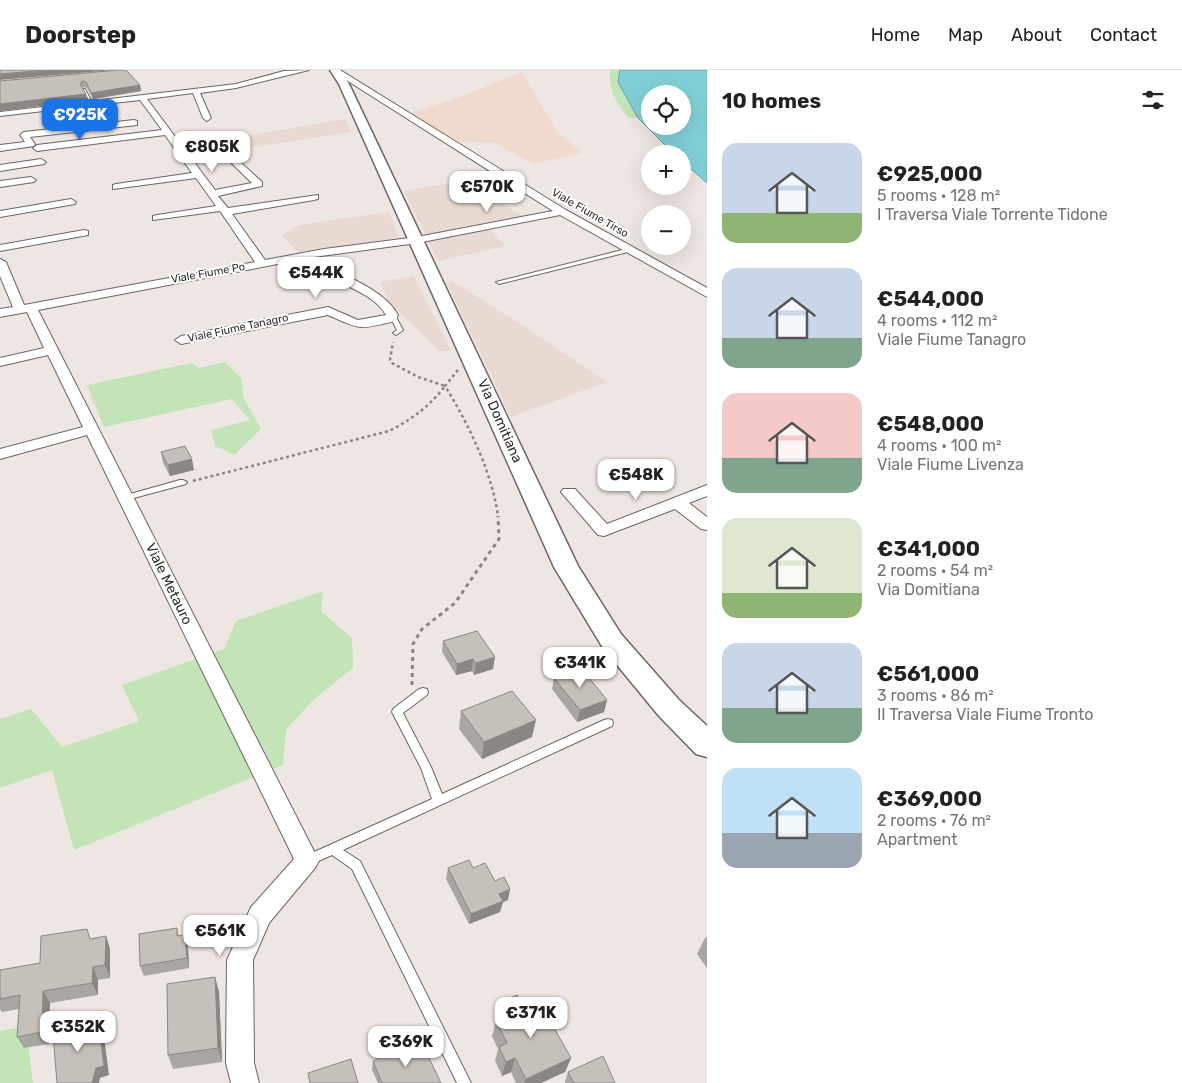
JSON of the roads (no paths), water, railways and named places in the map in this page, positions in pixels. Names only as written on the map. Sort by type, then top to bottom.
[{"type":"street","points":[[17,124],[92,103],[236,86],[284,72],[305,70]]},
{"type":"street","name":"Viale Fiume Tirso","points":[[336,71],[562,212],[707,293]]},
{"type":"street","name":"Via Domitiana","points":[[336,71],[473,360],[566,567],[612,641],[669,708],[707,744]]},
{"type":"street","points":[[195,90],[207,118]]},
{"type":"street","points":[[142,97],[262,263]]},
{"type":"street","points":[[0,114],[17,124],[32,144],[0,148]]},
{"type":"street","points":[[17,124],[134,123]]},
{"type":"street","points":[[37,148],[168,132]]},
{"type":"street","points":[[212,194],[259,184],[218,144]]},
{"type":"street","points":[[0,168],[41,162]]},
{"type":"street","points":[[116,187],[199,175]]},
{"type":"street","points":[[0,184],[31,180]]},
{"type":"street","points":[[157,218],[314,197]]},
{"type":"street","points":[[0,214],[71,202]]},
{"type":"street","name":"Viale Fiume Po","points":[[0,313],[306,255],[417,240],[562,212]]},
{"type":"street","points":[[0,248],[84,233]]},
{"type":"street","points":[[306,255],[315,265],[365,290],[392,315]]},
{"type":"street","name":"Viale Metauro","points":[[0,262],[25,308],[52,350],[93,429],[307,862]]},
{"type":"street","name":"Viale Fiume Tanagro","points":[[181,340],[328,311],[338,313],[353,323],[361,324],[390,318],[392,315]]},
{"type":"street","points":[[0,362],[52,350]]},
{"type":"street","points":[[0,454],[93,429]]},
{"type":"street","points":[[569,492],[604,530],[707,490]]},
{"type":"street","points":[[677,502],[707,525]]},
{"type":"street","points":[[245,1083],[240,1063],[240,960],[260,915],[307,862]]},
{"type":"lane","points":[[84,90],[92,103]]},
{"type":"lane","points":[[500,282],[630,250]]},
{"type":"lane","points":[[392,315],[400,330],[396,333]]},
{"type":"lane","points":[[126,498],[183,482]]},
{"type":"lane","points":[[423,692],[397,712],[407,736],[436,787],[438,802]]},
{"type":"lane","points":[[307,862],[608,723]]},
{"type":"lane","points":[[333,850],[356,865],[464,1083]]},
{"type":"water","points":[[620,70],[707,70],[707,183],[691,169],[691,145],[665,145],[655,135],[691,135],[691,85],[641,85],[641,121],[618,82]]}]
